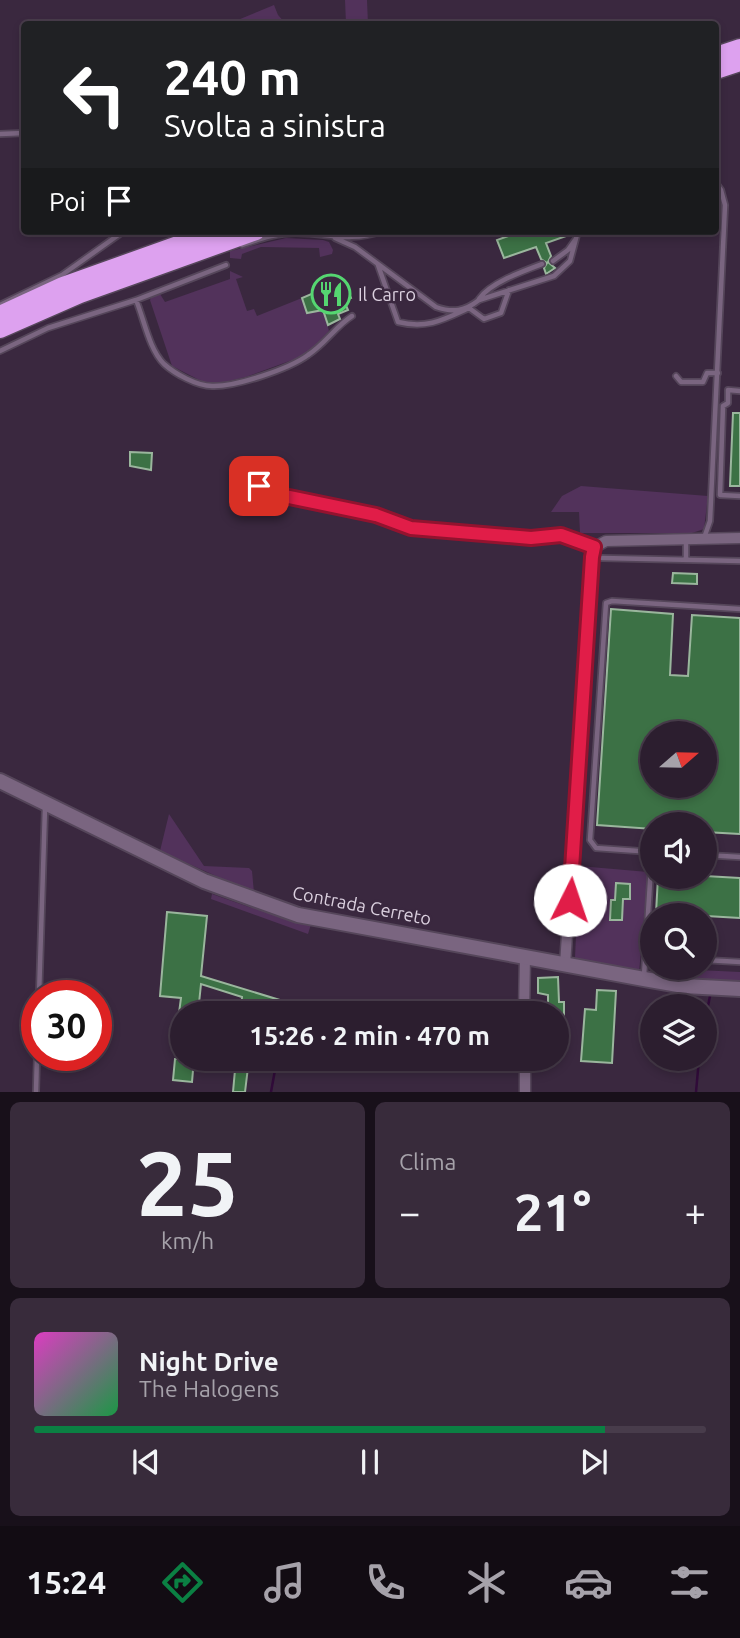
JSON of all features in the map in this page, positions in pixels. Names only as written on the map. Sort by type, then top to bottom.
[{"type":"highway","points":[[719,55],[740,48]]},
{"type":"highway","points":[[719,69],[740,62]]},
{"type":"highway","points":[[0,315],[63,286],[206,235]]},
{"type":"highway","points":[[0,329],[80,294],[192,258],[247,235]]},
{"type":"main road","name":"Contrada Cerreto","points":[[0,781],[204,881],[298,915],[640,978]]},
{"type":"main road","name":"Contrada Cerreto","points":[[651,980],[706,988],[740,989]]},
{"type":"street","points":[[565,965],[594,547],[606,541],[740,538]]},
{"type":"street","points":[[524,1001],[525,957]]},
{"type":"street","points":[[525,1071],[525,1092]]},
{"type":"lane","points":[[0,134],[21,133]]},
{"type":"lane","points":[[704,539],[710,520],[718,373],[725,205],[719,187]]},
{"type":"lane","points":[[0,305],[62,275],[118,235]]},
{"type":"lane","points":[[236,247],[277,235]]},
{"type":"lane","points":[[309,235],[335,238],[369,235]]},
{"type":"lane","points":[[553,261],[568,250],[576,235]]},
{"type":"lane","points":[[377,264],[398,322],[415,326],[431,324],[469,308],[479,300],[554,276],[570,261],[577,235]]},
{"type":"lane","points":[[335,238],[355,247],[436,307],[448,311],[469,308],[484,319],[500,313],[509,290]]},
{"type":"lane","points":[[479,300],[485,290],[519,272],[542,264]]},
{"type":"lane","points":[[0,351],[48,328],[136,300],[226,265]]},
{"type":"lane","points":[[136,300],[157,353],[164,363],[190,379],[209,386],[244,380],[300,361],[319,346],[335,327],[352,316]]},
{"type":"lane","points":[[676,376],[681,382],[699,383],[704,382],[707,373],[718,373]]},
{"type":"lane","points":[[740,391],[728,390],[728,403],[723,407],[720,495],[740,496]]},
{"type":"lane","points":[[259,486],[265,492],[376,515],[411,528],[531,538],[561,535],[594,547]]},
{"type":"lane","points":[[686,540],[686,560]]},
{"type":"lane","points":[[602,558],[740,561]]},
{"type":"lane","points":[[640,850],[596,848],[590,840],[606,603],[612,601],[740,609]]},
{"type":"lane","points":[[39,980],[45,802]]},
{"type":"lane","points":[[717,856],[740,857]]},
{"type":"lane","points":[[717,961],[740,962]]},
{"type":"lane","points":[[36,1092],[37,1071]]},
{"type":"shaded area","points":[[345,0],[367,0],[368,21],[346,21]]},
{"type":"shaded area","points":[[274,5],[283,21],[235,21]]},
{"type":"shaded area","points":[[286,238],[329,242],[332,254],[320,257],[319,248],[261,247],[242,254],[241,259],[230,258],[230,251]]},
{"type":"shaded area","points":[[230,271],[243,277],[236,279],[247,311],[254,309],[257,316],[302,298],[307,313],[323,310],[329,331],[306,355],[246,377],[220,383],[203,382],[172,366],[150,300],[152,296],[160,294],[165,302],[230,279]]},
{"type":"shaded area","points":[[581,486],[708,496],[704,529],[692,533],[580,533],[579,512],[551,512],[562,496]]},
{"type":"shaded area","points":[[169,814],[204,866],[249,868],[252,871],[254,893],[160,851]]},
{"type":"shaded area","points":[[579,866],[640,871],[640,889],[646,889],[645,903],[640,903],[639,973],[579,962],[575,958]]},
{"type":"shaded area","points":[[212,894],[249,907],[312,921],[308,934],[211,899]]},
{"type":"shaded area","points":[[717,971],[740,972],[740,983],[694,980],[717,980]]},
{"type":"building","points":[[511,235],[569,235],[546,243],[551,256],[548,262],[555,268],[546,274],[544,268],[547,263],[541,259],[536,247],[504,258],[497,240]]},
{"type":"building","points":[[344,280],[351,298],[344,301],[348,310],[338,314],[340,319],[328,325],[323,310],[307,313],[302,298]]},
{"type":"building","points":[[733,413],[740,413],[740,486],[730,486]]},
{"type":"building","points":[[130,452],[152,453],[151,470],[130,466]]},
{"type":"building","points":[[267,460],[284,464],[279,485],[260,481]]},
{"type":"building","points":[[673,573],[697,574],[697,584],[672,583]]},
{"type":"building","points":[[611,609],[673,614],[670,675],[688,676],[692,615],[740,618],[740,834],[717,833],[717,812],[640,812],[640,828],[597,825]]},
{"type":"building","points":[[717,877],[740,878],[740,918],[717,917],[717,903],[657,903],[657,889],[717,889]]},
{"type":"building","points":[[616,883],[630,884],[630,899],[623,899],[622,920],[610,920],[611,900],[615,900]]},
{"type":"building","points":[[167,912],[207,916],[201,976],[283,1001],[242,1001],[242,997],[201,984],[199,1001],[181,1001],[181,998],[160,996]]},
{"type":"building","points":[[558,977],[559,1001],[548,1001],[548,995],[538,993],[538,978]]},
{"type":"building","points":[[597,990],[616,991],[612,1063],[581,1061],[585,1009],[596,1010]]},
{"type":"building","points":[[174,1071],[193,1071],[192,1082],[173,1080]]},
{"type":"building","points":[[235,1071],[248,1071],[245,1092],[233,1092]]},
{"type":"waterway","points":[[271,1092],[275,1071]]},
{"type":"waterway","points":[[696,1092],[698,1071]]},
{"type":"place","name":"Il Carro","points":[[331,294]]},
{"type":"route","points":[[259,486],[265,492],[376,515],[411,528],[531,538],[561,535],[586,541],[594,547],[570,900]]}]
